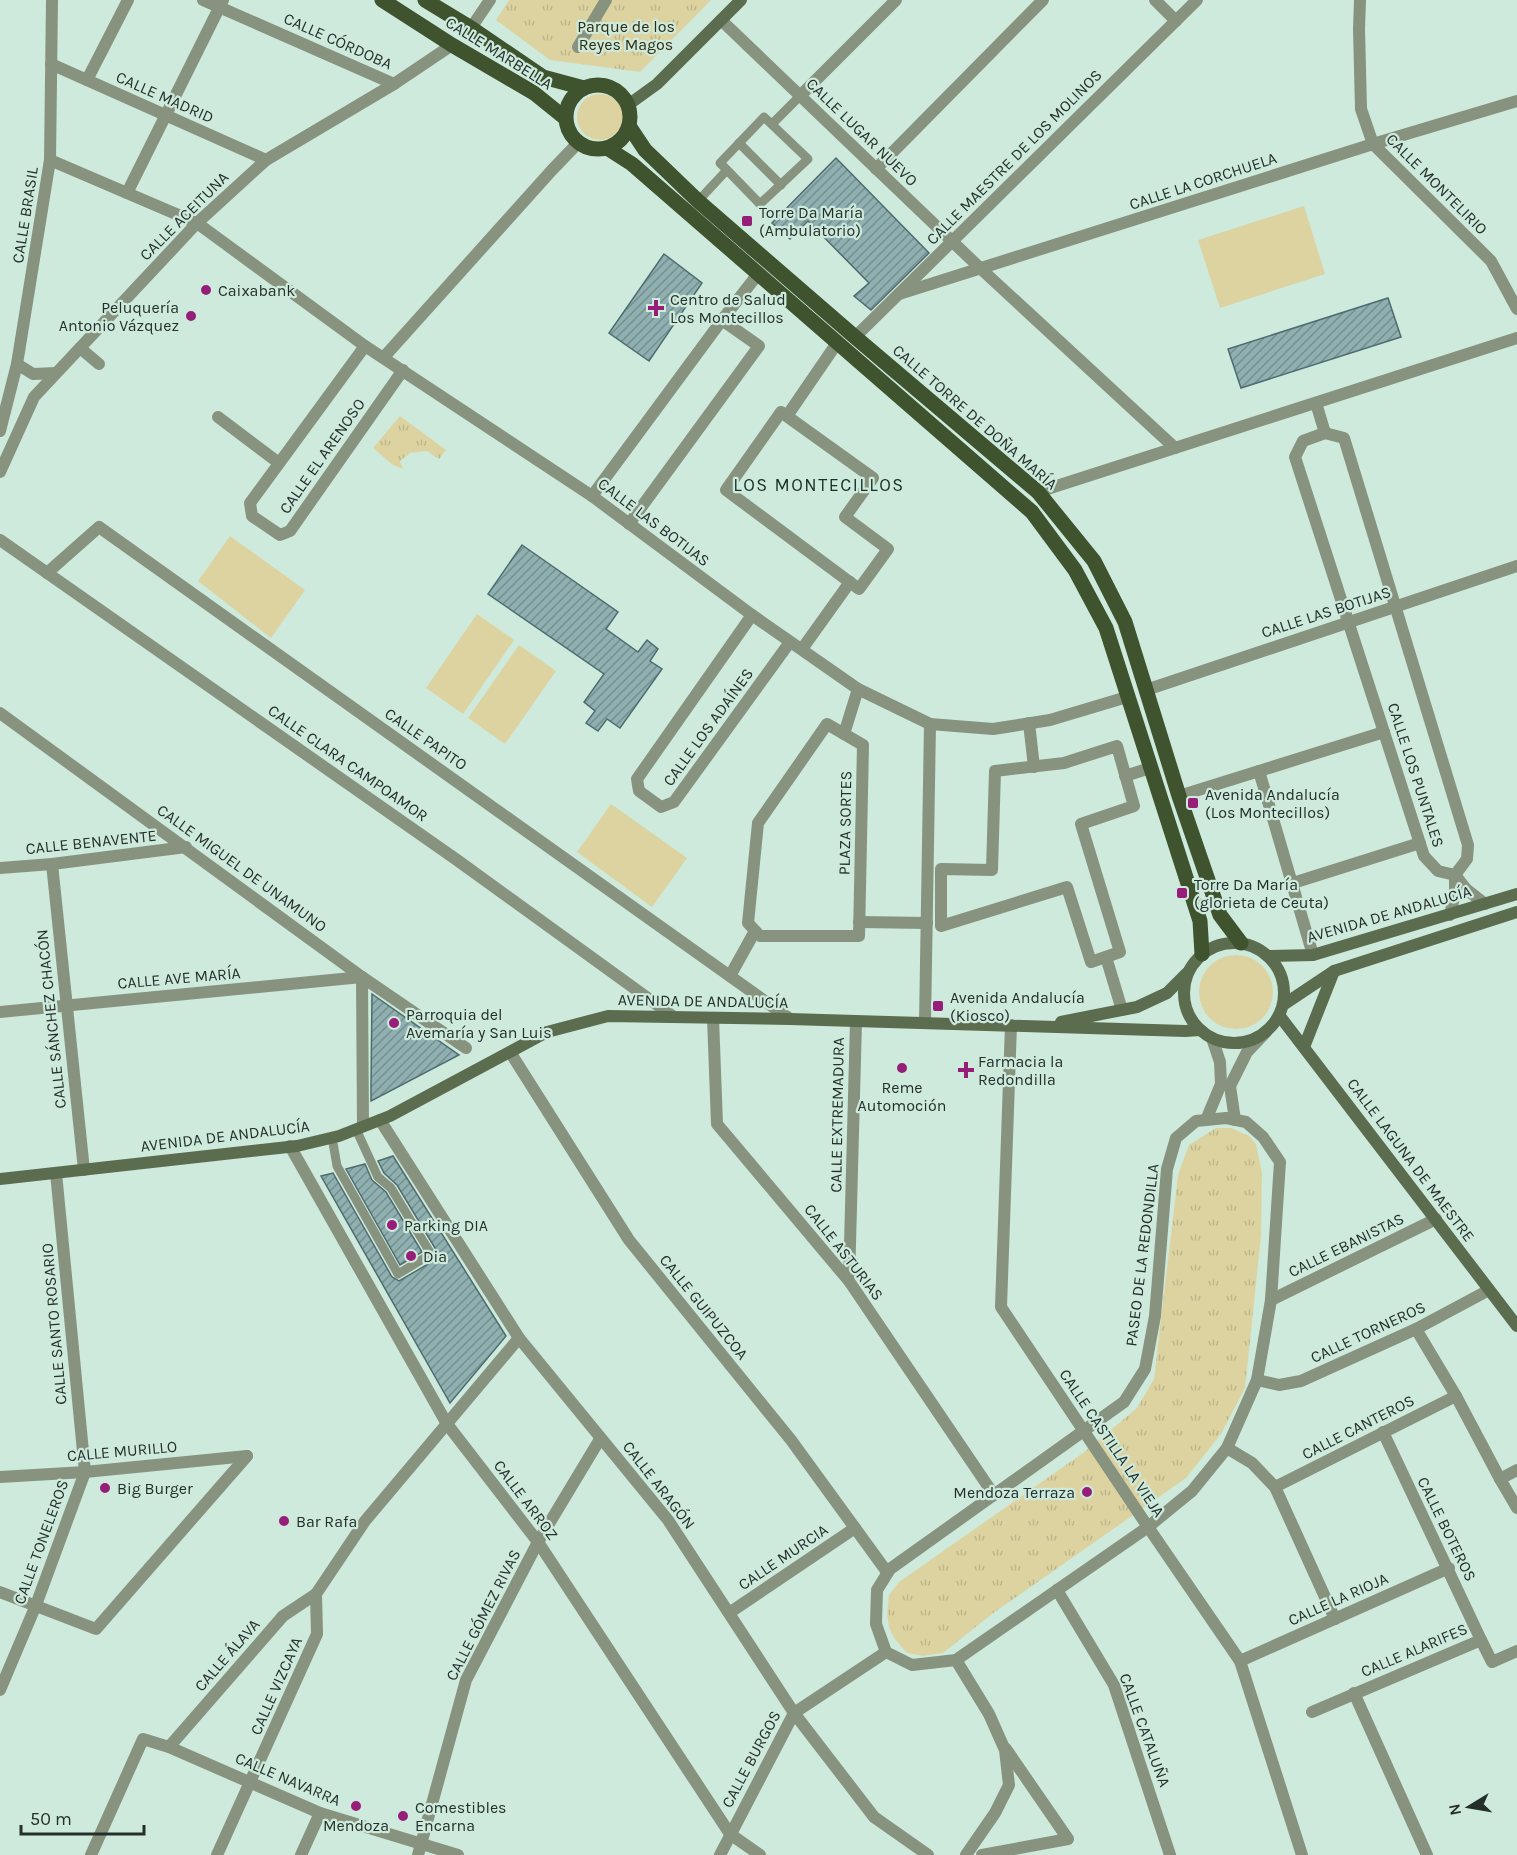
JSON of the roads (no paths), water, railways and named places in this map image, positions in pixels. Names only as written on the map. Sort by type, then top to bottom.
[{"type":"main road","name":"CALLE MARBELLA","points":[[382,0],[452,45],[534,93],[565,118]]},
{"type":"main road","name":"CALLE MARBELLA","points":[[425,0],[543,77],[584,88]]},
{"type":"main road","points":[[628,105],[657,84],[741,0]]},
{"type":"main road","points":[[601,85],[617,91],[628,105],[629,126],[621,140],[607,148],[597,150],[587,148],[578,143],[569,132],[565,118],[570,100],[584,88],[601,85]]},
{"type":"main road","name":"CALLE TORRE DE DOÑA MARÍA","points":[[629,126],[645,150],[698,201],[1038,492],[1094,561],[1125,622],[1179,796],[1220,915],[1241,943]]},
{"type":"main road","name":"CALLE TORRE DE DOÑA MARÍA","points":[[607,148],[632,164],[1032,512],[1075,570],[1106,628],[1200,921],[1202,954]]},
{"type":"main road","name":"AVENIDA DE ANDALUCÍA","points":[[1268,956],[1313,956],[1517,894]]},
{"type":"main road","points":[[1281,1010],[1284,992],[1277,966],[1256,947],[1241,943],[1214,946],[1202,954],[1189,971],[1184,986],[1185,1002],[1190,1017],[1200,1030],[1212,1038],[1239,1043],[1266,1032],[1281,1010],[1334,971],[1517,912]]},
{"type":"main road","name":"AVENIDA DE ANDALUCÍA","points":[[1039,1026],[1137,1007],[1167,993],[1189,971]]},
{"type":"main road","points":[[1304,1047],[1334,971]]},
{"type":"main road","name":"CALLE LAGUNA DE MAESTRE","points":[[1281,1010],[1304,1047],[1517,1326]]},
{"type":"main road","name":"AVENIDA DE ANDALUCÍA","points":[[0,1179],[297,1146],[332,1137],[390,1116],[548,1032],[608,1016],[1200,1030]]},
{"type":"street","name":"CALLE BRASIL","points":[[0,431],[17,364],[50,160],[52,0]]},
{"type":"street","points":[[87,80],[128,0]]},
{"type":"street","name":"CALLE CÓRDOBA","points":[[203,0],[221,4],[394,84]]},
{"type":"street","points":[[471,28],[490,0]]},
{"type":"street","points":[[578,46],[606,0]]},
{"type":"street","points":[[800,96],[896,0]]},
{"type":"street","points":[[876,169],[1043,0]]},
{"type":"street","points":[[1155,0],[1176,21]]},
{"type":"street","name":"CALLE MAESTRE DE LOS MOLINOS","points":[[855,337],[1197,0]]},
{"type":"street","name":"CALLE MONTELIRIO","points":[[1360,0],[1362,110],[1373,144],[1491,261],[1517,309]]},
{"type":"street","points":[[127,193],[221,4]]},
{"type":"street","name":"CALLE LUGAR NUEVO","points":[[721,20],[952,242],[1175,448]]},
{"type":"street","name":"CALLE ACEITUNA","points":[[0,472],[34,397],[197,223],[266,160],[394,84],[452,45]]},
{"type":"street","name":"CALLE MADRID","points":[[51,64],[266,160]]},
{"type":"street","name":"CALLE LA CORCHUELA","points":[[899,294],[1373,144],[1517,101]]},
{"type":"street","points":[[384,357],[578,143]]},
{"type":"street","name":"CALLE LAS BOTIJAS","points":[[50,160],[197,223],[365,346],[592,496],[752,615],[858,689],[930,724],[993,729],[1050,720],[1127,697]]},
{"type":"street","points":[[592,496],[758,274]]},
{"type":"street","points":[[629,524],[759,346],[722,320]]},
{"type":"street","points":[[1038,492],[1517,338]]},
{"type":"street","points":[[787,416],[837,343]]},
{"type":"street","name":"CALLE EL ARENOSO","points":[[365,346],[250,503],[252,516],[279,535],[290,531],[403,370]]},
{"type":"street","points":[[80,348],[99,364]]},
{"type":"street","points":[[17,364],[33,374],[56,373]]},
{"type":"street","points":[[1316,403],[1325,433]]},
{"type":"street","points":[[781,412],[873,478],[844,517],[888,549],[859,589],[850,582],[726,490],[781,412]]},
{"type":"street","points":[[218,417],[279,463]]},
{"type":"street","name":"CALLE LOS PUNTALES","points":[[1325,433],[1344,438],[1395,607],[1468,845],[1467,859],[1455,875],[1438,871],[1424,856],[1295,457],[1303,441],[1325,433]]},
{"type":"street","name":"CALLE PAPITO","points":[[48,573],[102,523],[790,1019]]},
{"type":"street","name":"CALLE CLARA CAMPOAMOR","points":[[0,540],[457,860],[674,1017]]},
{"type":"street","name":"CALLE LAS BOTIJAS","points":[[1146,690],[1517,566]]},
{"type":"street","points":[[802,649],[850,582]]},
{"type":"street","name":"CALLE LOS ADAÍNES","points":[[752,615],[637,779],[639,791],[661,807],[674,802],[790,642]]},
{"type":"street","points":[[858,689],[844,734],[827,724],[758,823],[748,923],[760,936],[859,936],[859,922],[927,924]]},
{"type":"street","name":"CALLE MIGUEL DE UNAMUNO","points":[[0,713],[362,977],[466,1048]]},
{"type":"street","points":[[1029,723],[1034,767]]},
{"type":"street","points":[[925,1023],[930,724]]},
{"type":"street","points":[[1179,796],[1384,732]]},
{"type":"street","name":"PLAZA SORTES","points":[[844,734],[862,745],[859,922]]},
{"type":"street","points":[[1117,746],[1125,776],[1134,806],[1081,824],[1120,952],[1091,962],[1068,887],[941,926],[942,869],[992,870],[995,771],[1064,763],[1117,746]]},
{"type":"street","points":[[1125,776],[1150,768]]},
{"type":"street","points":[[1259,771],[1313,956]]},
{"type":"street","points":[[1293,883],[1420,843]]},
{"type":"street","name":"CALLE BENAVENTE","points":[[0,868],[52,864],[186,847]]},
{"type":"street","name":"CALLE SÁNCHEZ CHACÓN","points":[[52,864],[84,1170]]},
{"type":"street","points":[[1455,875],[1466,889],[1485,904]]},
{"type":"street","points":[[1450,915],[1455,892],[1455,875]]},
{"type":"street","points":[[927,893],[941,894]]},
{"type":"street","points":[[730,976],[755,931]]},
{"type":"street","points":[[1106,957],[1122,1010]]},
{"type":"street","points":[[359,1128],[362,977]]},
{"type":"street","name":"CALLE AVE MARÍA","points":[[0,1012],[362,977]]},
{"type":"street","name":"CALLE ASTURIAS","points":[[713,1018],[717,1124],[849,1281],[994,1495]]},
{"type":"street","name":"CALLE EXTREMADURA","points":[[849,1281],[856,1022]]},
{"type":"street","name":"CALLE CASTILLA LA VIEJA","points":[[1011,1025],[1001,1307],[1240,1661],[1302,1855]]},
{"type":"street","points":[[1235,1120],[1230,1086],[1246,1052],[1266,1032]]},
{"type":"street","points":[[1206,1120],[1221,1084],[1220,1062],[1212,1038]]},
{"type":"street","name":"CALLE GUIPUZCOA","points":[[510,1052],[629,1240],[790,1440],[887,1572]]},
{"type":"street","name":"PASEO DE LA REDONDILLA","points":[[886,1652],[912,1665],[956,1660],[1148,1527],[1192,1491],[1227,1448],[1257,1380],[1271,1300],[1280,1162],[1263,1137],[1246,1122],[1226,1118],[1196,1121],[1176,1138],[1167,1169],[1155,1316],[1145,1369],[1124,1402],[887,1572]]},
{"type":"street","name":"CALLE ARAGÓN","points":[[380,1120],[519,1338],[668,1520],[794,1713],[874,1817],[928,1855]]},
{"type":"street","name":"CALLE ARROZ","points":[[290,1146],[447,1424],[538,1542],[730,1834],[760,1855]]},
{"type":"street","name":"CALLE SANTO ROSARIO","points":[[56,1173],[85,1472]]},
{"type":"street","name":"CALLE EBANISTAS","points":[[1271,1300],[1436,1219]]},
{"type":"street","name":"CALLE TORNEROS","points":[[1257,1380],[1279,1385],[1301,1381],[1416,1329],[1489,1290]]},
{"type":"street","points":[[1416,1329],[1456,1396],[1517,1508]]},
{"type":"street","points":[[316,1594],[365,1521],[519,1338]]},
{"type":"street","name":"CALLE CANTEROS","points":[[1275,1487],[1456,1396]]},
{"type":"street","name":"CALLE BOTEROS","points":[[1383,1432],[1481,1640]]},
{"type":"street","name":"CALLE GÓMEZ RIVAS","points":[[419,1850],[466,1680],[538,1542],[600,1439]]},
{"type":"street","points":[[1227,1448],[1252,1463],[1275,1487],[1335,1618]]},
{"type":"street","name":"CALLE MURILLO","points":[[0,1477],[85,1472],[248,1456],[96,1629],[36,1605]]},
{"type":"street","points":[[1500,1479],[1517,1470]]},
{"type":"street","name":"CALLE TONELEROS","points":[[0,1690],[36,1605],[85,1472]]},
{"type":"street","name":"CALLE MURCIA","points":[[729,1613],[855,1528]]},
{"type":"street","name":"CALLE LA RIOJA","points":[[1240,1661],[1449,1568]]},
{"type":"street","points":[[886,1652],[876,1623],[877,1590],[887,1572]]},
{"type":"street","name":"CALLE CATALUÑA","points":[[1057,1590],[1114,1685],[1170,1855]]},
{"type":"street","points":[[0,1592],[36,1605]]},
{"type":"street","name":"CALLE ÁLAVA","points":[[169,1747],[283,1616],[316,1594]]},
{"type":"street","name":"CALLE VIZCAYA","points":[[217,1855],[317,1634],[316,1594]]},
{"type":"street","name":"CALLE ALARIFES","points":[[1312,1712],[1481,1640],[1492,1662],[1517,1651]]},
{"type":"street","name":"CALLE BURGOS","points":[[720,1855],[794,1713],[886,1652]]},
{"type":"street","points":[[956,1660],[989,1714],[1003,1744],[1009,1785],[995,1813],[966,1855]]},
{"type":"street","points":[[1354,1693],[1427,1855]]},
{"type":"street","name":"CALLE NAVARRA","points":[[91,1855],[144,1739],[169,1747],[320,1813],[419,1850],[458,1855]]},
{"type":"street","points":[[982,1855],[1068,1839],[1003,1744]]},
{"type":"street","points":[[301,1855],[320,1813]]},
{"type":"lane","points":[[772,124],[800,96]]},
{"type":"lane","points":[[764,117],[808,159],[760,204],[720,163],[739,143],[764,117]]},
{"type":"lane","points":[[739,143],[781,185]]},
{"type":"lane","points":[[698,201],[727,170]]},
{"type":"lane","points":[[332,1137],[337,1166],[398,1274],[431,1254],[391,1188],[378,1177],[359,1128]]},
{"type":"place","name":"Torre Dª María (Ambulatorio)","points":[[747,221]]},
{"type":"place","name":"Caixabank","points":[[206,290]]},
{"type":"place","name":"Centro de Salud Los Montecillos","points":[[656,308]]},
{"type":"place","name":"Peluquería Antonio Vázquez","points":[[191,316]]},
{"type":"place","name":"Avenida Andalucía (Los Montecillos)","points":[[1193,803]]},
{"type":"place","name":"Torre Dª María (glorieta de Ceuta)","points":[[1182,893]]},
{"type":"place","name":"Avenida Andalucía (Kiosco)","points":[[938,1006]]},
{"type":"place","name":"Parroquia del Avemaría y San Luis","points":[[394,1023]]},
{"type":"place","name":"Reme Automoción","points":[[902,1068]]},
{"type":"place","name":"Farmacia la Redondilla","points":[[966,1070]]},
{"type":"place","name":"Parking DIA","points":[[392,1225]]},
{"type":"place","name":"Dia","points":[[411,1256]]},
{"type":"place","name":"Big Burger","points":[[105,1488]]},
{"type":"place","name":"Mendoza Terraza","points":[[1087,1492]]},
{"type":"place","name":"Bar Rafa","points":[[284,1521]]},
{"type":"place","name":"Mendoza","points":[[356,1806]]},
{"type":"place","name":"Comestibles Encarna","points":[[403,1816]]},
{"type":"district","name":"LOS MONTECILLOS","points":[[819,485]]},
{"type":"park label","name":"Parque de los Reyes Magos","points":[[626,35]]}]
